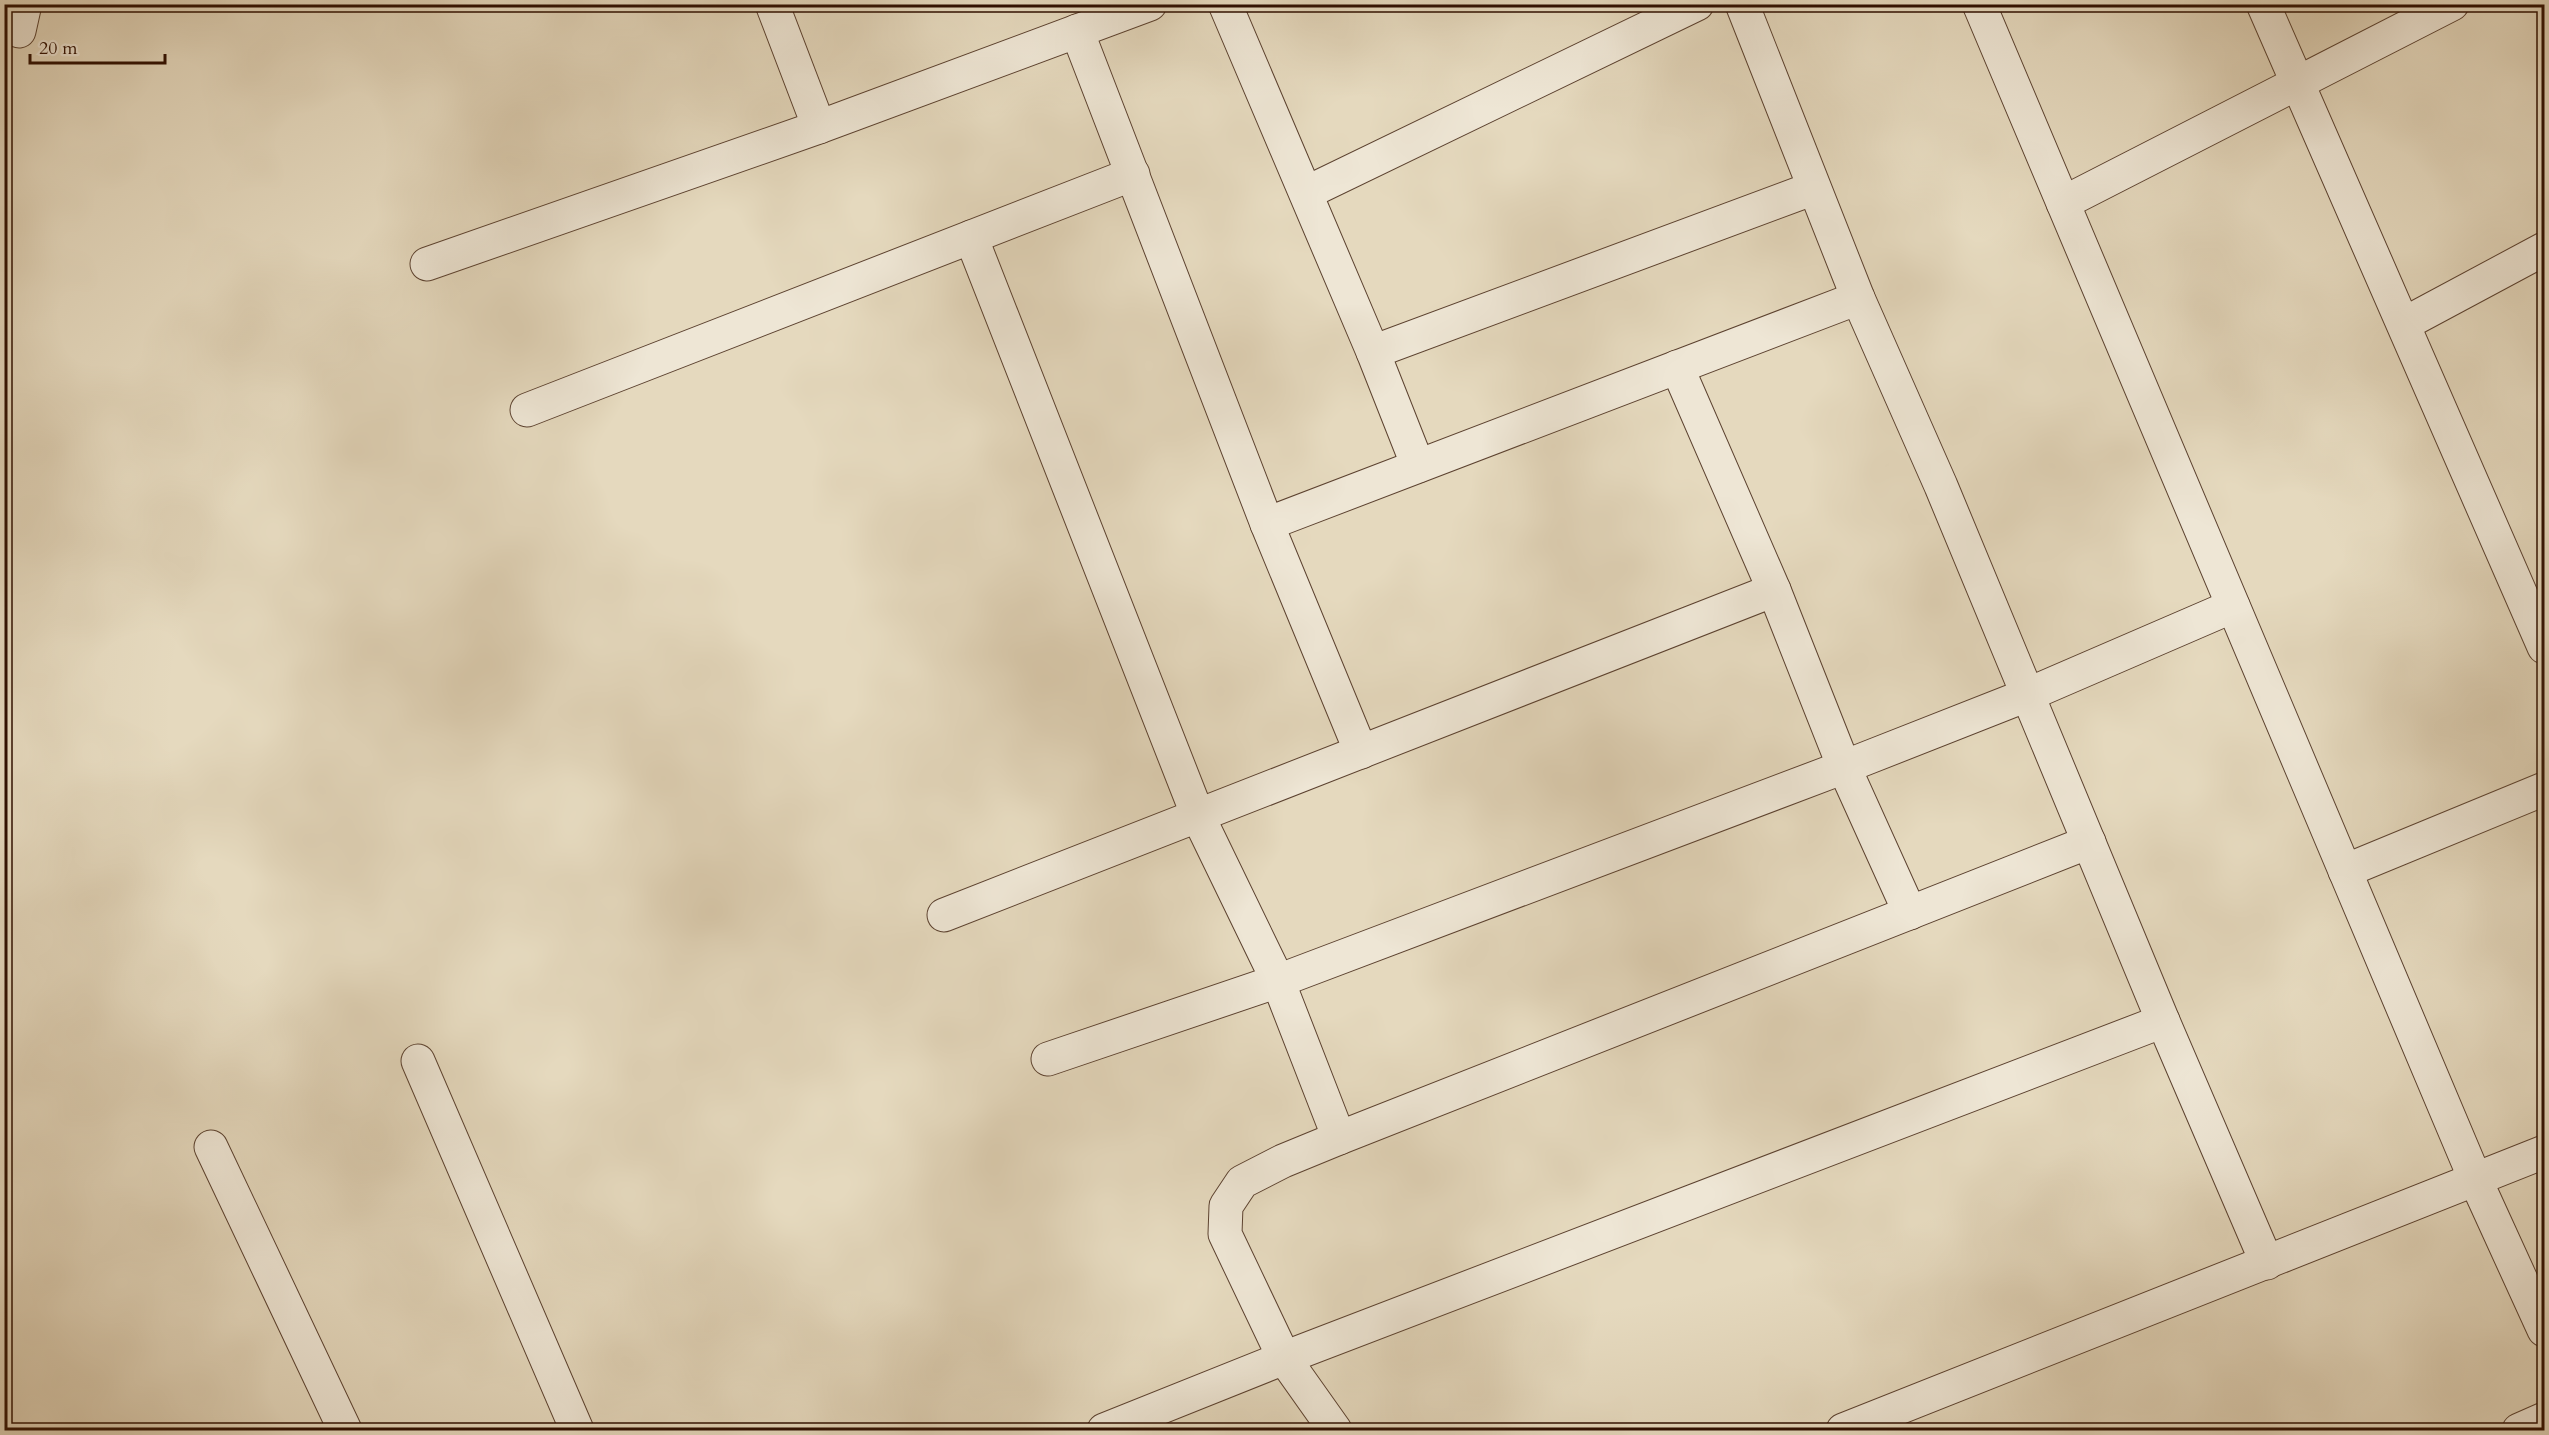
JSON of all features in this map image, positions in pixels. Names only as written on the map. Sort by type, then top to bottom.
[{"type":"street","points":[[772,4],[819,127]]},
{"type":"street","points":[[427,264],[819,127],[1150,4]]},
{"type":"street","points":[[1225,4],[1373,352],[1418,466]]},
{"type":"street","points":[[1306,193],[1697,4]]},
{"type":"street","points":[[1742,4],[1858,298],[1941,486],[2163,1021],[2267,1263]]},
{"type":"street","points":[[1979,4],[2476,1181],[2544,1330]]},
{"type":"street","points":[[2263,4],[2544,647]]},
{"type":"street","points":[[2063,203],[2452,4]]},
{"type":"street","points":[[1077,31],[1267,524],[1361,752]]},
{"type":"street","points":[[527,410],[1133,174]]},
{"type":"street","points":[[1373,352],[1814,188]]},
{"type":"street","points":[[971,237],[1198,816],[1278,981],[1339,1138]]},
{"type":"street","points":[[2404,324],[2544,249]]},
{"type":"street","points":[[1267,524],[1858,298]]},
{"type":"street","points":[[1677,367],[1774,590],[1844,767],[1910,913]]},
{"type":"street","points":[[944,915],[1774,590]]},
{"type":"street","points":[[1048,1059],[1278,981],[1844,767],[2027,694],[2233,606]]},
{"type":"street","points":[[2345,871],[2544,789]]},
{"type":"street","points":[[1335,1431],[1284,1359],[1225,1234],[1226,1206],[1242,1182],[1283,1161],[1339,1138],[2089,842]]},
{"type":"street","points":[[1104,1431],[1284,1359],[2163,1021]]},
{"type":"street","points":[[418,1061],[577,1431]]},
{"type":"street","points":[[211,1147],[345,1431]]},
{"type":"street","points":[[1843,1431],[2544,1152]]},
{"type":"street","points":[[2518,1431],[2544,1419]]}]
